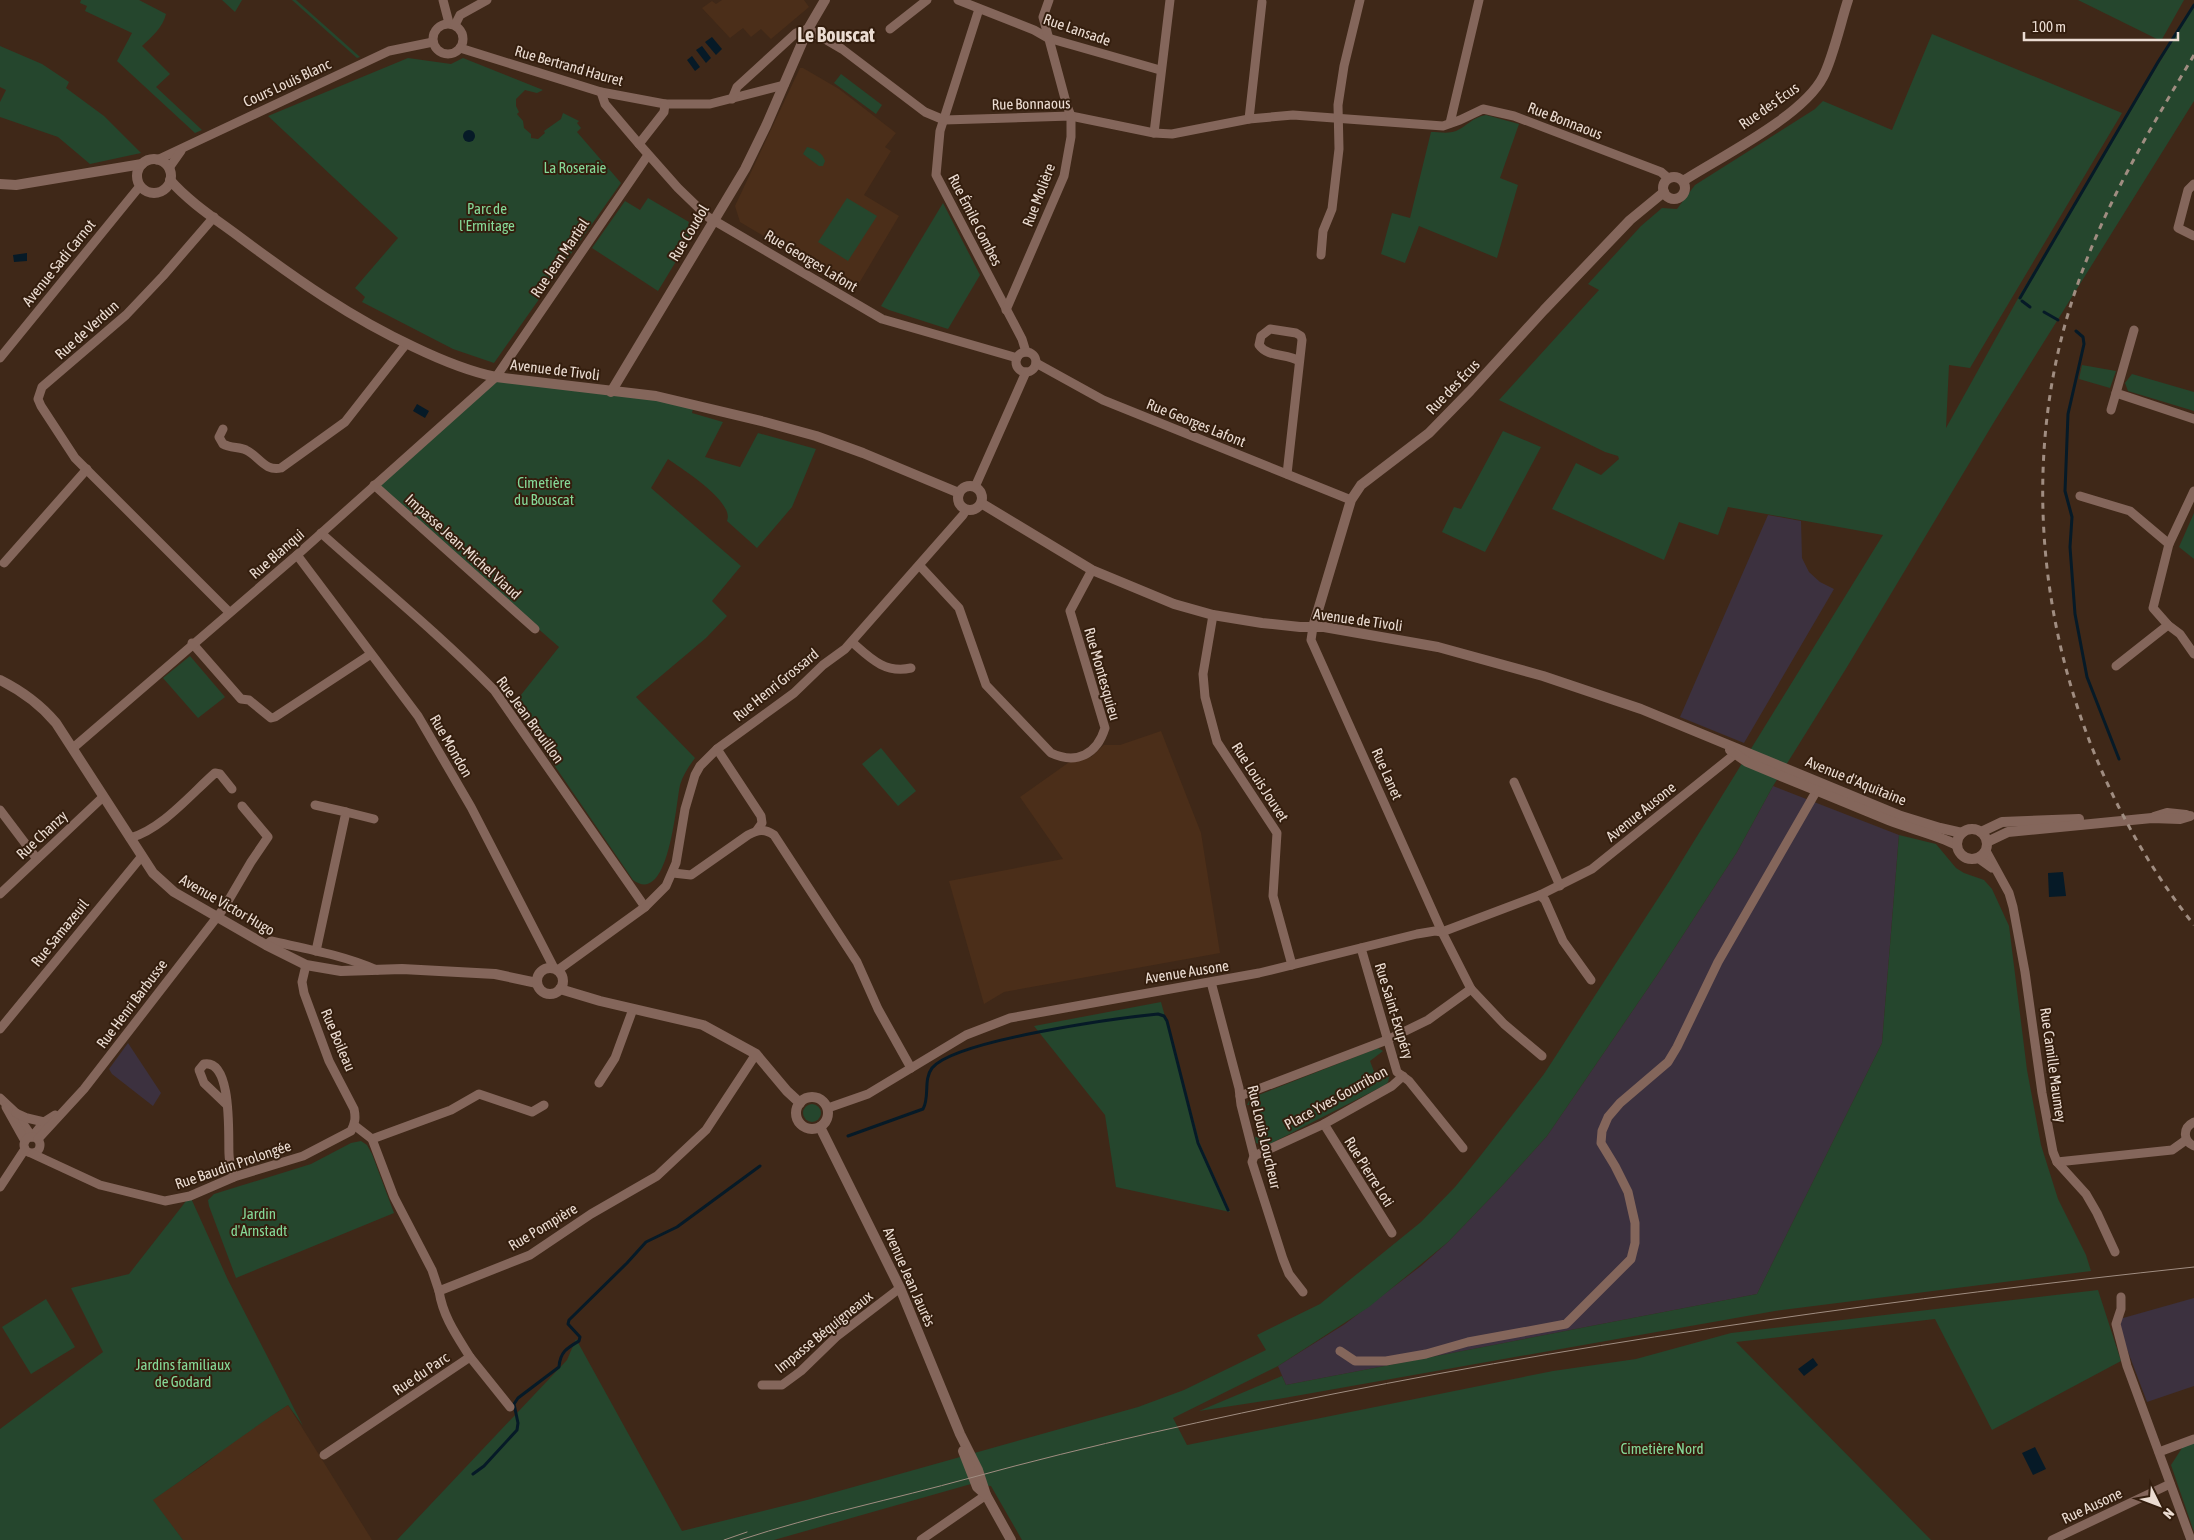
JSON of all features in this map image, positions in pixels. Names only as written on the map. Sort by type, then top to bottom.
[{"type":"street","points":[[443,0],[452,24],[462,33],[463,38],[460,48],[453,53],[445,54],[437,50],[433,42],[436,29],[452,24],[460,15],[487,0]]},
{"type":"street","points":[[732,99],[737,87],[742,82],[796,33],[808,29],[825,0]]},
{"type":"street","points":[[890,29],[927,0]]},
{"type":"street","name":"Rue Lansade","points":[[958,0],[1034,30],[1048,38],[1160,70]]},
{"type":"street","name":"Rue Molière","points":[[1006,310],[1064,176],[1071,137],[1072,116],[1067,106],[1043,17],[1049,0]]},
{"type":"street","points":[[1154,134],[1160,70],[1170,0]]},
{"type":"street","points":[[1321,255],[1323,230],[1332,209],[1339,149],[1338,104],[1344,66],[1360,0]]},
{"type":"street","points":[[1450,123],[1479,0]]},
{"type":"street","name":"Rue des Écus","points":[[1683,180],[1764,130],[1811,96],[1824,76],[1848,0]]},
{"type":"street","points":[[1249,119],[1262,2]]},
{"type":"street","name":"Rue Émile Combes","points":[[979,9],[940,131],[936,175],[1022,339],[1026,352]]},
{"type":"street","name":"Rue Coudol","points":[[611,392],[745,169],[808,29]]},
{"type":"street","name":"Rue Bonnaous","points":[[808,29],[842,49],[925,112],[944,120],[1072,116],[1154,134],[1172,134],[1249,119],[1293,115],[1443,126],[1483,109],[1514,116],[1661,172],[1668,178]]},
{"type":"street","name":"Cours Louis Blanc","points":[[157,160],[389,51],[433,42]]},
{"type":"street","name":"Rue Bertrand Hauret","points":[[460,48],[601,92],[665,104],[710,104],[784,85]]},
{"type":"street","name":"Rue Georges Lafont","points":[[601,92],[605,104],[648,155],[678,188],[708,216],[882,319],[1017,358]]},
{"type":"street","points":[[639,144],[664,112],[665,104]]},
{"type":"street","points":[[116,167],[139,181],[144,189],[153,193],[168,184],[168,168],[189,144]]},
{"type":"street","name":"Rue Jean Martial","points":[[496,377],[648,155]]},
{"type":"street","points":[[0,184],[16,184],[142,164],[150,160],[157,160],[166,164],[168,168]]},
{"type":"street","points":[[139,181],[142,164]]},
{"type":"street","points":[[1678,177],[1683,180],[1685,189],[1679,198],[1669,198],[1664,192],[1663,186],[1668,178],[1678,177]]},
{"type":"street","name":"Avenue Sadi Carnot","points":[[0,358],[139,181]]},
{"type":"street","name":"Avenue de Tivoli","points":[[168,184],[185,194],[299,282],[356,318],[406,344],[455,366],[475,373],[496,377],[656,396],[694,404],[811,435],[863,453],[959,493]]},
{"type":"street","points":[[2194,184],[2188,190],[2178,228],[2194,236]]},
{"type":"street","name":"Rue des Écus","points":[[1314,627],[1352,500],[1361,485],[1429,433],[1610,240],[1630,220],[1664,192]]},
{"type":"street","name":"Rue de Verdun","points":[[214,217],[126,315],[42,387],[39,394],[40,406],[76,458],[229,612]]},
{"type":"street","points":[[1288,474],[1302,340],[1301,336],[1296,333],[1270,329],[1261,336],[1260,345],[1263,350],[1299,361]]},
{"type":"street","points":[[2111,410],[2134,330]]},
{"type":"street","points":[[223,429],[219,437],[223,444],[247,450],[269,468],[275,470],[281,468],[345,422],[406,344]]},
{"type":"street","points":[[975,487],[1026,372],[1034,368],[1036,362],[1032,354],[1026,352],[1021,353],[1017,358],[1017,367],[1026,372]]},
{"type":"street","name":"Rue Georges Lafont","points":[[1036,362],[1103,400],[1352,500]]},
{"type":"street","name":"Rue Blanqui","points":[[73,748],[192,643],[297,555],[496,377]]},
{"type":"street","points":[[2116,394],[2194,419]]},
{"type":"street","points":[[4,563],[87,469]]},
{"type":"street","name":"Impasse Jean-Michel Viaud","points":[[374,485],[535,629]]},
{"type":"street","points":[[968,486],[975,487],[981,492],[981,503],[976,508],[966,510],[960,505],[959,493],[968,486]]},
{"type":"street","points":[[2194,492],[2169,544],[2153,608],[2168,625],[2180,634],[2194,654]]},
{"type":"street","points":[[2080,496],[2130,511],[2169,544]]},
{"type":"street","name":"Avenue de Tivoli","points":[[981,503],[1092,570],[1174,604],[1213,615],[1262,623],[1324,627],[1438,647],[1492,662],[1628,704],[1713,738],[1756,765],[1778,774]]},
{"type":"street","name":"Rue Henri Grossard","points":[[556,969],[645,907],[662,892],[673,873],[680,847],[685,809],[695,775],[700,766],[717,749],[794,693],[823,665],[852,642],[920,566],[964,515],[966,510]]},
{"type":"street","name":"Rue Jean Brouillon","points":[[321,533],[465,660],[494,690],[645,907]]},
{"type":"street","name":"Rue Mondon","points":[[297,555],[418,716],[457,782],[556,969]]},
{"type":"street","name":"Rue Montesquieu","points":[[920,566],[959,608],[986,685],[1051,753],[1062,758],[1074,759],[1094,749],[1100,742],[1105,728],[1070,611],[1092,570]]},
{"type":"street","name":"Rue Louis Jouvet","points":[[1213,615],[1202,674],[1205,698],[1217,742],[1277,833],[1273,896],[1292,965]]},
{"type":"street","points":[[2116,666],[2168,625]]},
{"type":"street","name":"Rue Lanet","points":[[1314,627],[1311,640],[1442,932],[1471,989],[1504,1024],[1542,1056]]},
{"type":"street","points":[[852,642],[886,668],[899,671],[911,668]]},
{"type":"street","points":[[192,643],[241,699],[249,700],[270,718],[275,717],[371,654]]},
{"type":"street","name":"Avenue Victor Hugo","points":[[0,680],[29,696],[46,711],[73,748],[153,873],[167,886],[266,946],[306,965],[341,971],[402,969],[495,974],[537,983]]},
{"type":"street","points":[[717,749],[761,816],[762,823],[758,830]]},
{"type":"street","name":"Avenue Ausone","points":[[828,1108],[868,1094],[966,1035],[1010,1018],[1211,982],[1292,965],[1435,930],[1442,932],[1540,895],[1592,869],[1738,752]]},
{"type":"street","name":"Avenue d'Aquitaine","points":[[1738,752],[1901,816],[1962,833]]},
{"type":"street","points":[[130,838],[141,835],[182,805],[215,773],[220,774],[232,789]]},
{"type":"street","name":"Avenue d'Aquitaine","points":[[1778,774],[1908,828],[1938,836],[1957,845]]},
{"type":"street","points":[[1514,782],[1560,886]]},
{"type":"street","points":[[1340,1351],[1354,1361],[1386,1361],[1426,1354],[1468,1342],[1566,1324],[1631,1259],[1635,1243],[1635,1224],[1628,1192],[1601,1143],[1602,1131],[1608,1117],[1620,1103],[1668,1062],[1718,962],[1817,790],[1828,786]]},
{"type":"street","name":"Rue Chanzy","points":[[0,894],[104,797]]},
{"type":"street","points":[[315,805],[374,818]]},
{"type":"street","name":"Rue Henri Barbusse","points":[[32,1146],[88,1083],[217,916],[268,837],[242,806]]},
{"type":"street","points":[[0,810],[38,859]]},
{"type":"street","points":[[316,951],[346,812]]},
{"type":"street","points":[[2105,822],[2078,819],[2002,822],[1980,832],[1970,829],[1962,833],[1957,845],[1960,854],[1964,858],[1974,860],[2008,832],[2152,818],[2167,813],[2181,813],[2192,816]]},
{"type":"street","points":[[673,873],[691,875],[748,834],[758,830],[767,830],[774,834],[857,962],[878,1010],[910,1068]]},
{"type":"street","points":[[1980,832],[1984,850]]},
{"type":"street","name":"Rue Camille Maumey","points":[[1984,850],[2009,893],[2013,907],[2025,972],[2043,1103],[2053,1152],[2057,1162],[2086,1194],[2115,1252]]},
{"type":"street","name":"Rue Samazeuil","points":[[0,1028],[142,856]]},
{"type":"street","points":[[1540,895],[1545,900],[1563,941],[1591,980]]},
{"type":"street","points":[[266,946],[271,942],[316,951],[359,962],[377,970]]},
{"type":"street","name":"Rue Saint-Exupéry","points":[[1360,948],[1397,1072],[1403,1076],[1463,1148]]},
{"type":"street","name":"Rue Boileau","points":[[306,965],[302,982],[304,993],[329,1061],[354,1109],[354,1125]]},
{"type":"street","points":[[560,989],[562,977],[556,969],[541,971],[537,983],[541,990],[548,993],[560,989],[633,1009],[703,1025],[756,1054],[787,1092],[800,1103]]},
{"type":"street","name":"Rue Louis Loucheur","points":[[1211,982],[1254,1156],[1252,1162],[1289,1274],[1303,1292]]},
{"type":"street","name":"Place Yves Gourribon","points":[[1240,1096],[1387,1040],[1428,1020],[1471,989]]},
{"type":"street","points":[[599,1083],[615,1058],[633,1009]]},
{"type":"street","name":"Rue Pompière","points":[[439,1291],[530,1255],[591,1214],[657,1176],[706,1130],[756,1054]]},
{"type":"street","name":"Place Yves Gourribon","points":[[1254,1156],[1324,1124],[1392,1086],[1403,1076]]},
{"type":"street","points":[[372,1139],[451,1110],[479,1094],[532,1112],[544,1105]]},
{"type":"street","points":[[816,1097],[824,1101],[828,1108],[827,1119],[820,1126],[810,1128],[800,1123],[796,1114],[800,1103],[807,1098],[816,1097]]},
{"type":"street","points":[[1,1099],[16,1113],[44,1122]]},
{"type":"street","points":[[1,1099],[32,1146]]},
{"type":"street","points":[[227,1105],[230,1124],[229,1156],[234,1177]]},
{"type":"street","name":"Rue Henri Barbusse","points":[[32,1146],[44,1122],[67,1107]]},
{"type":"street","points":[[16,1113],[32,1146]]},
{"type":"street","points":[[2186,1140],[2187,1127],[2194,1122]]},
{"type":"street","name":"Rue Pierre Loti","points":[[1324,1124],[1392,1233]]},
{"type":"street","points":[[354,1125],[372,1139],[394,1197],[432,1270],[439,1291]]},
{"type":"street","name":"Rue Baudin Prolongée","points":[[32,1146],[57,1165],[100,1185],[165,1201],[190,1196],[234,1177],[303,1156],[351,1131],[354,1125]]},
{"type":"street","name":"Avenue Jean Jaurès","points":[[820,1126],[900,1288],[963,1442],[964,1452],[975,1482],[986,1495],[1011,1540]]},
{"type":"street","points":[[2057,1162],[2172,1150],[2186,1140]]},
{"type":"street","points":[[2186,1140],[2194,1146]]},
{"type":"street","points":[[1,1186],[32,1146]]},
{"type":"street","name":"Impasse Béquigneaux","points":[[762,1385],[782,1385],[801,1371],[836,1337],[900,1288]]},
{"type":"street","name":"Rue du Parc","points":[[324,1455],[470,1357],[447,1320],[439,1291]]},
{"type":"street","points":[[2121,1296],[2121,1309],[2116,1324],[2127,1366],[2191,1540]]},
{"type":"street","points":[[470,1357],[510,1408]]},
{"type":"street","points":[[2159,1452],[2194,1439]]},
{"type":"street","name":"Rue Ausone","points":[[2052,1540],[2170,1484]]},
{"type":"street","points":[[920,1540],[986,1495]]},
{"type":"shaded area","points":[[722,0],[804,0],[809,7],[771,39],[761,29],[751,37],[743,28],[730,38],[702,8],[712,1],[716,4]]},
{"type":"shaded area","points":[[800,68],[839,89],[896,133],[885,147],[891,151],[864,195],[899,216],[855,290],[740,222],[735,206]]},
{"type":"shaded area","points":[[1768,515],[1801,521],[1802,558],[1809,572],[1820,582],[1834,589],[1744,743],[1680,717]]},
{"type":"shaded area","points":[[1161,731],[1201,833],[1220,953],[1004,992],[984,1004],[949,881],[1063,859],[1020,797],[1068,763],[1091,757],[1104,745],[1120,745]]},
{"type":"shaded area","points":[[1773,786],[1899,835],[1882,1043],[1757,1294],[1286,1385],[1278,1366],[1345,1324],[1421,1266],[1448,1242],[1547,1136],[1657,975],[1737,852]]},
{"type":"shaded area","points":[[128,1043],[161,1093],[153,1106],[112,1074],[109,1069]]},
{"type":"shaded area","points":[[2194,1298],[2194,1386],[2147,1402],[2116,1320]]},
{"type":"shaded area","points":[[288,1405],[372,1540],[183,1540],[152,1500],[205,1464],[234,1440]]},
{"type":"green space","points":[[81,0],[139,0],[166,14],[160,27],[142,46],[170,74],[156,87],[202,130],[195,133],[117,61],[132,33],[85,11],[87,6],[80,3]]},
{"type":"green space","points":[[222,0],[242,0],[235,12]]},
{"type":"green space","points":[[292,0],[296,0],[360,57],[357,58]]},
{"type":"green space","points":[[2078,0],[2184,0],[2161,41]]},
{"type":"green space","name":"Cimetière Nord","points":[[2194,5],[2194,101],[1994,422],[1773,786],[1737,852],[1657,975],[1547,1136],[1448,1242],[1369,1307],[1278,1366],[1173,1418],[1187,1445],[1553,1371],[1636,1359],[1731,1333],[2098,1290],[2121,1361],[1992,1430],[1935,1319],[1736,1342],[1931,1540],[1022,1540],[991,1486],[971,1484],[774,1540],[397,1540],[567,1360],[576,1339],[682,1531],[807,1500],[1138,1407],[1184,1390],[1266,1350],[1257,1335],[1320,1304],[1421,1222],[1455,1187],[1544,1074],[1670,880],[1883,535],[1728,507],[1718,535],[1679,522],[1664,560],[1552,509],[1576,463],[1601,475],[1619,459],[1618,456],[1605,452],[1499,400],[1599,290],[1588,284],[1641,226],[1662,208],[1677,209],[1695,185],[1815,109],[1823,101],[1892,130],[1932,34],[2122,113],[1970,368],[1949,365],[1946,428],[2021,293]]},
{"type":"green space","points":[[0,46],[42,64],[69,82],[66,88],[104,116],[141,153],[90,164],[58,137],[0,117],[0,102],[6,90],[0,87]]},
{"type":"green space","name":"Parc de l'Ermitage","points":[[408,58],[451,64],[463,58],[543,90],[537,93],[525,90],[516,99],[516,106],[519,112],[517,114],[523,121],[524,128],[531,134],[531,138],[538,139],[545,133],[544,131],[561,119],[563,113],[579,121],[577,123],[581,128],[577,132],[621,183],[494,363],[453,349],[362,302],[365,297],[355,288],[398,238],[268,116]]},
{"type":"green space","points":[[841,74],[882,105],[876,114],[834,83]]},
{"type":"green space","points":[[1486,115],[1519,124],[1500,178],[1518,185],[1497,258],[1419,226],[1405,263],[1381,254],[1392,213],[1410,218],[1431,132],[1447,133],[1456,131],[1477,118]]},
{"type":"green space","points":[[807,147],[822,155],[825,161],[823,166],[819,166],[803,154]]},
{"type":"green space","points":[[648,198],[689,222],[688,225],[695,230],[658,291],[592,248],[625,201],[640,210]]},
{"type":"green space","points":[[847,198],[877,216],[848,261],[818,242]]},
{"type":"green space","points":[[943,203],[980,275],[948,329],[881,306]]},
{"type":"green space","points":[[2082,365],[2116,371],[2110,388],[2079,379]]},
{"type":"green space","points":[[2132,374],[2194,392],[2194,411],[2128,391],[2125,383]]},
{"type":"green space","name":"Cimetière du Bouscat","points":[[496,377],[694,404],[692,413],[723,422],[705,457],[740,467],[758,433],[816,449],[792,507],[757,548],[727,521],[727,513],[716,496],[668,459],[651,488],[741,566],[712,601],[727,616],[706,638],[636,697],[695,758],[686,771],[680,785],[673,830],[663,867],[655,879],[645,884],[633,880],[513,705],[559,647],[374,485]]},
{"type":"green space","points":[[1503,431],[1541,447],[1485,552],[1442,532],[1454,507],[1461,509]]},
{"type":"green space","points":[[2194,513],[2194,559],[2179,547]]},
{"type":"green space","points":[[190,656],[225,697],[198,718],[163,678]]},
{"type":"green space","points":[[881,748],[916,791],[898,806],[862,764]]},
{"type":"green space","points":[[1899,835],[1936,844],[1956,868],[1984,880],[1992,889],[2009,926],[2027,1070],[2041,1145],[2058,1199],[2086,1255],[2091,1271],[1775,1311],[1284,1398],[1199,1411],[1282,1376],[1286,1385],[1757,1294],[1882,1043]]},
{"type":"green space","points":[[1161,1002],[1200,1144],[1230,1212],[1116,1187],[1105,1115],[1034,1026]]},
{"type":"green space","points":[[1378,1048],[1383,1051],[1370,1061],[1378,1082],[1390,1074],[1385,1085],[1266,1146],[1256,1143],[1255,1137],[1265,1136],[1257,1105],[1247,1105],[1251,1098]]},
{"type":"green space","points":[[812,1104],[819,1106],[821,1113],[819,1120],[812,1122],[805,1120],[803,1113],[805,1106]]},
{"type":"green space","name":"Jardin d'Arnstadt","points":[[361,1141],[367,1145],[372,1154],[394,1213],[236,1278],[208,1200],[214,1194],[311,1164],[351,1143]]},
{"type":"green space","name":"Jardins familiaux de Godard","points":[[190,1196],[228,1280],[303,1426],[288,1405],[153,1500],[183,1540],[0,1540],[0,1429],[103,1352],[71,1288],[129,1274]]},
{"type":"green space","points":[[46,1299],[75,1347],[31,1374],[2,1327]]},
{"type":"green space","points":[[2194,1442],[2194,1532],[2171,1465],[2184,1445]]},
{"type":"water","points":[[712,37],[722,49],[716,55],[705,42]]},
{"type":"water","points":[[702,46],[711,58],[706,63],[696,50]]},
{"type":"water","points":[[692,56],[700,67],[695,71],[687,60]]},
{"type":"water","points":[[467,130],[471,130],[475,136],[471,142],[467,142],[463,138],[463,134]]},
{"type":"water","points":[[27,253],[27,261],[14,262],[13,255]]},
{"type":"water","points":[[417,404],[429,411],[425,418],[413,411]]},
{"type":"water","points":[[2063,872],[2066,896],[2049,897],[2048,873]]},
{"type":"water","points":[[1813,1358],[1818,1365],[1804,1376],[1798,1369]]},
{"type":"water","points":[[2035,1447],[2046,1469],[2033,1475],[2022,1453]]},
{"type":"waterway","points":[[2020,298],[2158,62],[2194,5]]},
{"type":"waterway","points":[[2022,301],[2030,307]]},
{"type":"waterway","points":[[2044,312],[2058,320]]},
{"type":"waterway","points":[[2076,331],[2083,337],[2084,344],[2068,414],[2065,491],[2072,517],[2070,547],[2075,614],[2087,677],[2119,759]]},
{"type":"waterway","points":[[848,1136],[923,1109],[929,1073],[932,1068],[947,1058],[971,1048],[1075,1025],[1158,1014],[1164,1016],[1167,1021],[1198,1143],[1228,1210]]},
{"type":"waterway","points":[[473,1474],[484,1466],[517,1430],[518,1423],[514,1404],[518,1398],[559,1367],[565,1351],[579,1341],[580,1337],[568,1324],[569,1320],[646,1242],[677,1227],[760,1166]]},
{"type":"tram line","points":[[740,1540],[826,1515],[1105,1444],[1287,1403],[1440,1373],[1547,1354],[1762,1321],[1978,1292],[2194,1267]]},
{"type":"tram line","points":[[724,1540],[747,1532]]},
{"type":"railway","points":[[2194,55],[2115,196],[2088,256],[2077,286],[2055,368],[2044,452],[2044,536],[2055,620],[2076,702],[2106,781],[2146,856],[2194,925]]},
{"type":"district","name":"Le Bouscat","points":[[836,35]]},
{"type":"park label","name":"La Roseraie","points":[[575,168]]}]
